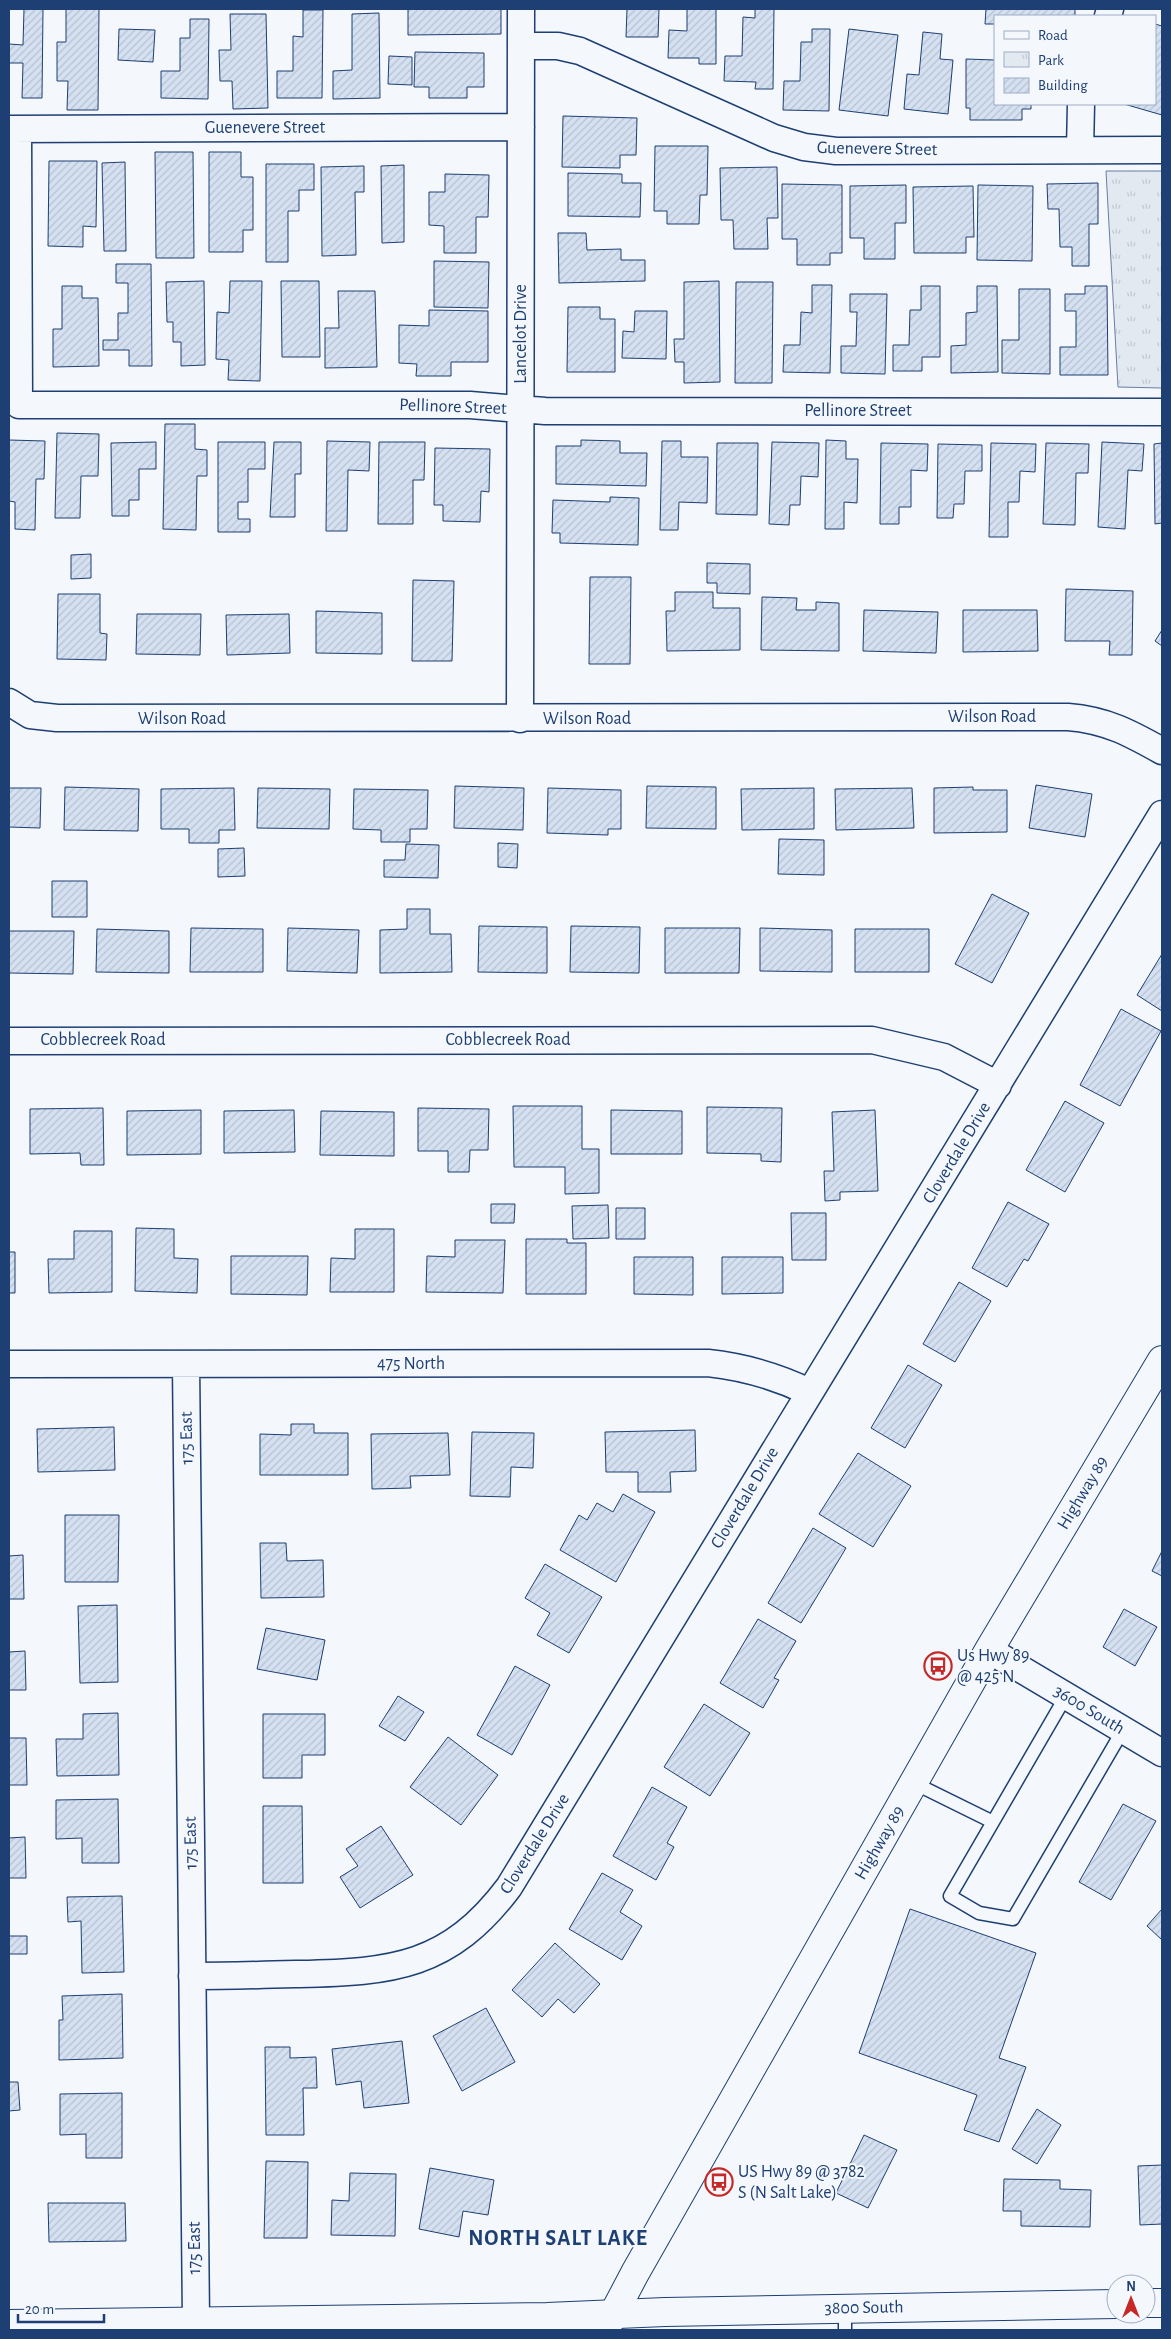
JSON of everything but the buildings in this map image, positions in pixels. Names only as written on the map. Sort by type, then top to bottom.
[{"type":"street","name":"Lancelot Drive","points":[[520,719],[521,127],[523,46],[521,9]]},
{"type":"street","name":"Guenevere Street","points":[[523,46],[558,46],[580,51],[774,138],[804,147],[836,151],[1162,150]]},
{"type":"street","points":[[1080,150],[1081,105]]},
{"type":"street","name":"Guenevere Street","points":[[14,129],[521,127]]},
{"type":"street","name":"Pellinore Street","points":[[14,129],[19,405],[470,405],[545,411],[1162,412]]},
{"type":"street","name":"Wilson Road","points":[[9,702],[30,715],[57,718],[1068,717],[1097,720],[1111,724],[1162,752]]},
{"type":"street","name":"Cloverdale Drive","points":[[192,1976],[374,1971],[418,1960],[476,1927],[510,1887],[809,1392],[850,1330],[1162,814]]},
{"type":"street","name":"Cobblecreek Road","points":[[9,1041],[872,1040],[944,1057],[998,1085]]},
{"type":"street","name":"Highway 89","points":[[608,2323],[989,1650],[1162,1360]]},
{"type":"street","name":"475 North","points":[[9,1364],[708,1363],[735,1366],[759,1372],[785,1380],[809,1392]]},
{"type":"street","name":"175 East","points":[[186,1364],[196,2321]]},
{"type":"street","name":"3600 South","points":[[989,1650],[1162,1753]]},
{"type":"street","name":"3800 South","points":[[9,2324],[132,2326],[196,2321],[264,2325],[608,2323],[665,2312],[845,2319],[1106,2305]]},
{"type":"lane","points":[[1066,1696],[950,1896],[979,1913],[1013,1919],[1123,1730]]},
{"type":"lane","points":[[914,1783],[993,1822]]},
{"type":"green space","points":[[1106,171],[1162,171],[1162,388],[1118,387]]},
{"type":"place","name":"Us Hwy 89 @ 425 N","points":[[938,1666]]},
{"type":"place","name":"US Hwy 89 @ 3782 S (N Salt Lake)","points":[[719,2182]]},
{"type":"district","name":"NORTH SALT LAKE","points":[[558,2238]]}]
